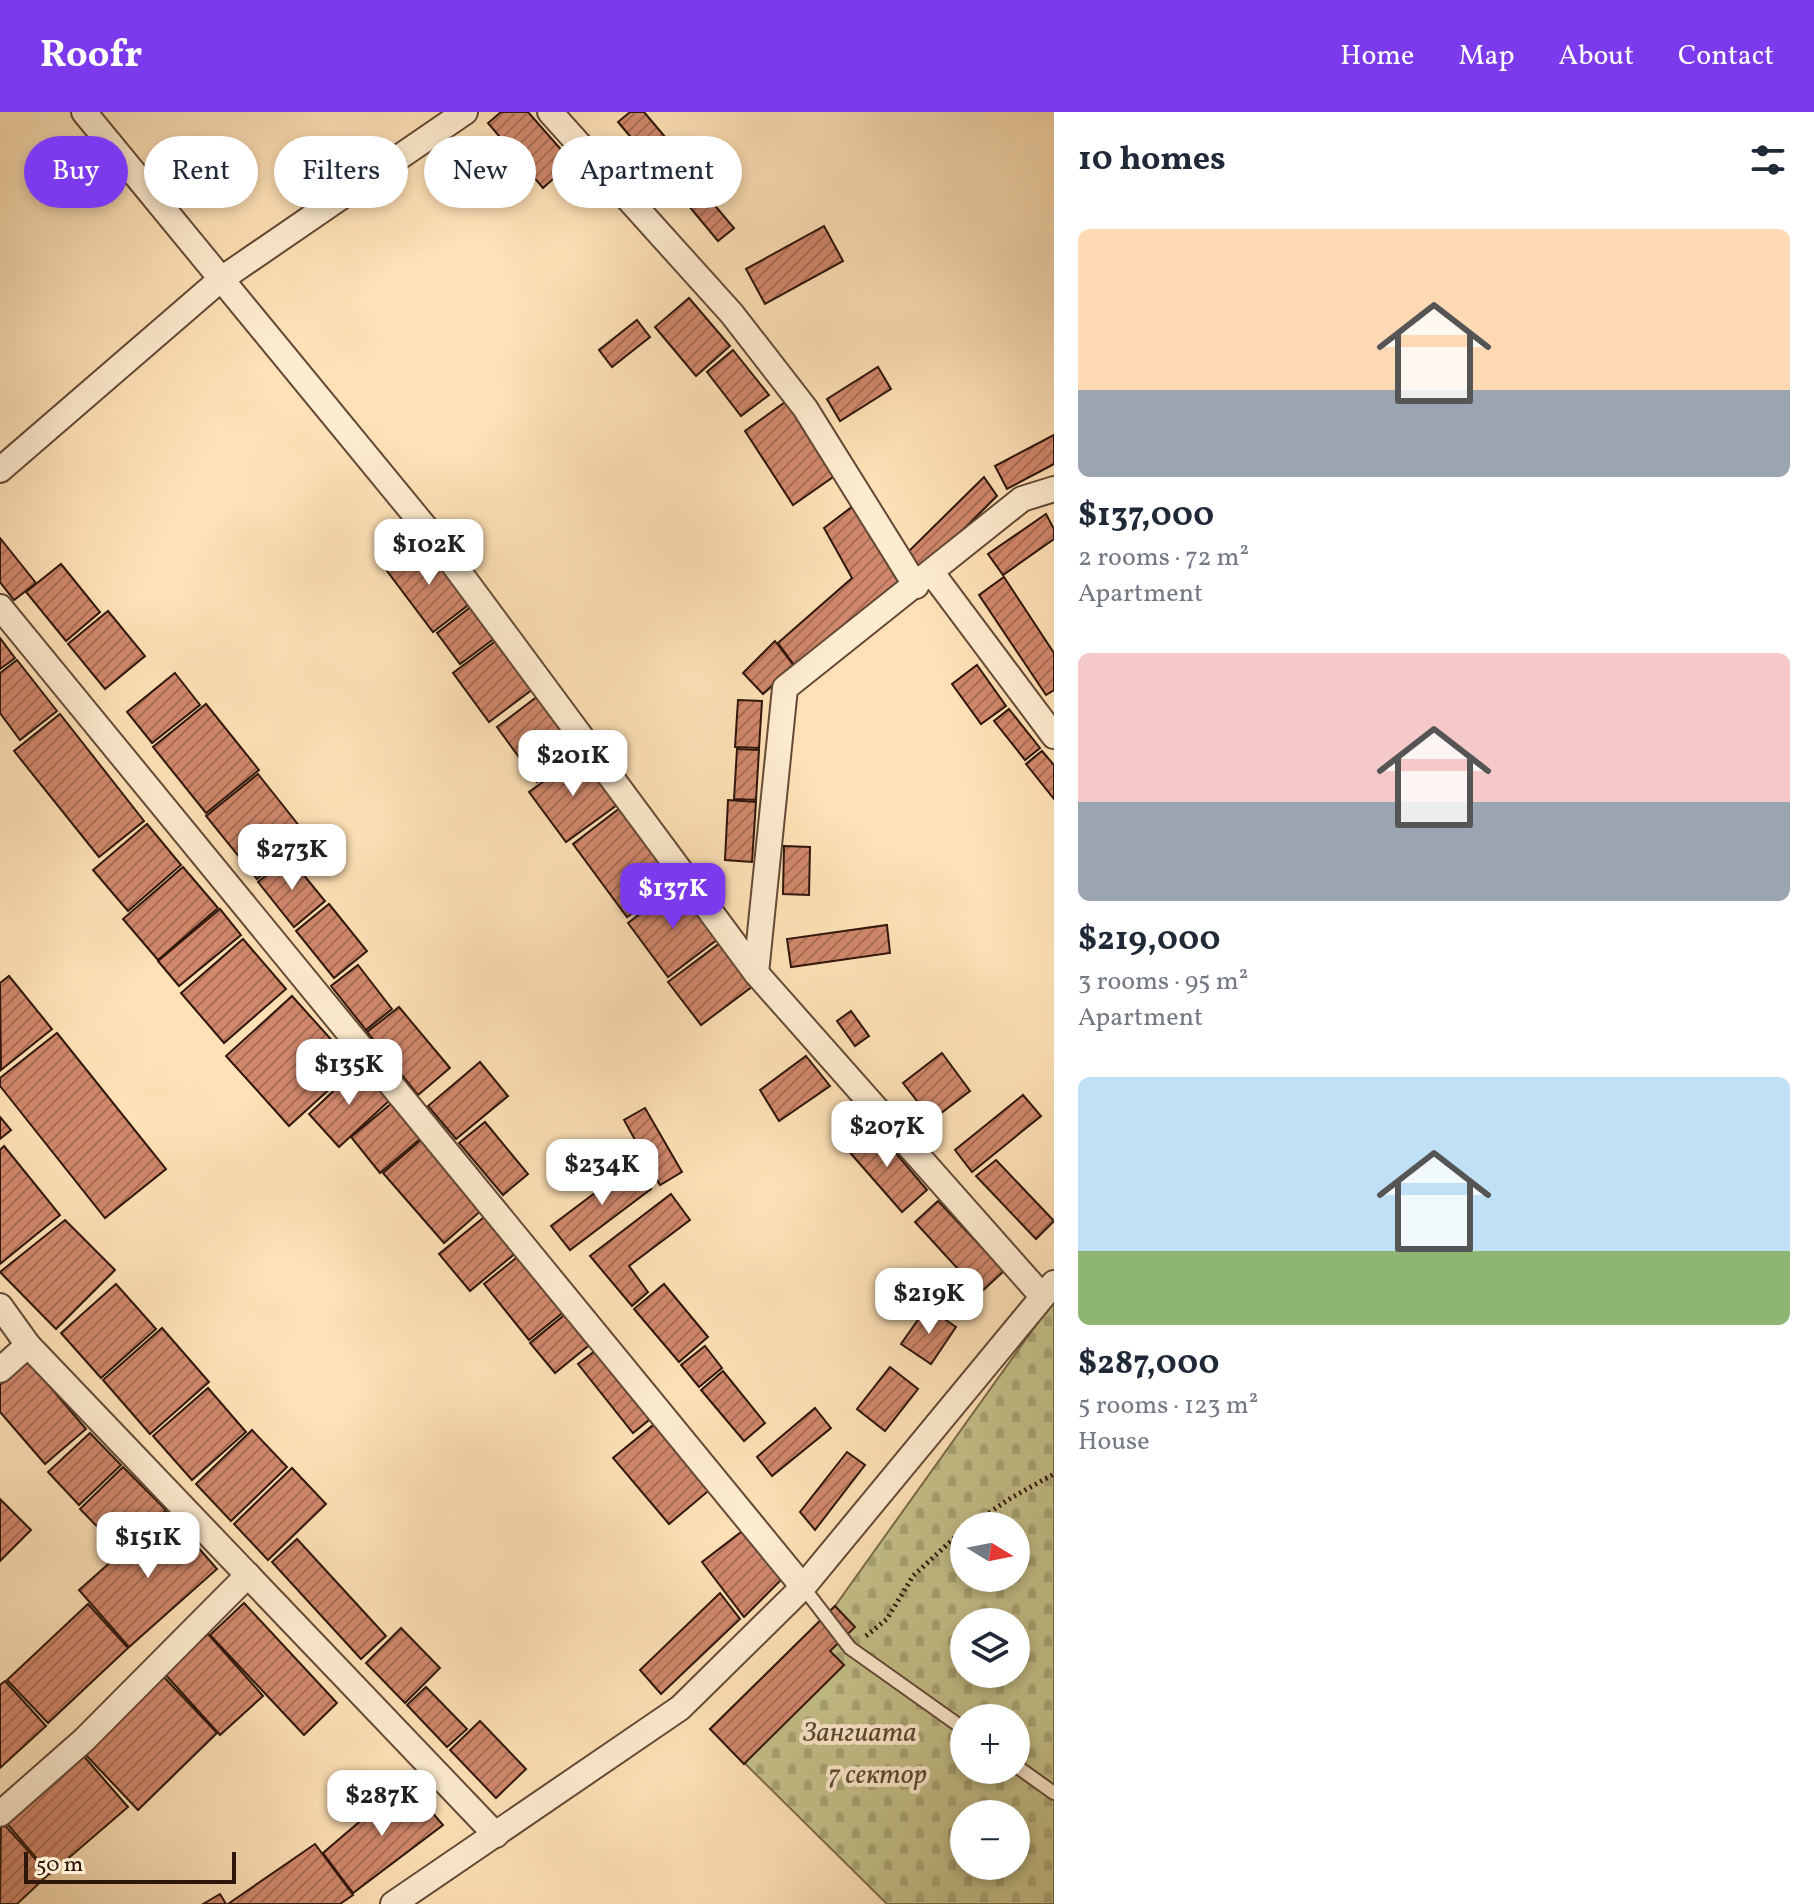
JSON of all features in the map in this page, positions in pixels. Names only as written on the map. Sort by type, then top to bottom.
[{"type":"street","points":[[84,112],[434,538],[756,973],[1048,1290],[803,1587],[680,1708],[393,1904]]},
{"type":"street","points":[[0,470],[220,280],[465,112]]},
{"type":"street","points":[[550,112],[732,314],[805,408],[924,579],[1054,736]]},
{"type":"street","points":[[756,973],[785,688],[1022,499],[1054,489]]},
{"type":"street","points":[[0,607],[803,1587]]},
{"type":"street","points":[[0,1306],[28,1345],[496,1835]]},
{"type":"street","points":[[0,1370],[28,1345]]},
{"type":"street","points":[[0,1814],[84,1740],[248,1575]]},
{"type":"lane","points":[[803,1587],[850,1648],[950,1719]]},
{"type":"lane","points":[[1030,1776],[1054,1793]]},
{"type":"path","points":[[990,1512],[1054,1474]]},
{"type":"path","points":[[850,1648],[887,1619],[913,1576],[950,1542]]},
{"type":"green space","name":"Зангиата","points":[[1054,1300],[1054,1904],[887,1904],[710,1729],[835,1606]]},
{"type":"building","points":[[501,112],[528,112],[552,139],[552,180],[543,188],[536,180],[536,136],[499,136],[488,123]]},
{"type":"building","points":[[630,112],[644,112],[664,136],[630,136],[618,122]]},
{"type":"building","points":[[691,208],[717,208],[734,228],[718,241]]},
{"type":"building","points":[[824,226],[843,261],[765,304],[746,269]]},
{"type":"building","points":[[689,298],[730,346],[696,376],[655,327]]},
{"type":"building","points":[[637,320],[650,337],[612,367],[599,350]]},
{"type":"building","points":[[733,350],[769,395],[741,416],[707,372]]},
{"type":"building","points":[[878,367],[891,389],[840,421],[827,399]]},
{"type":"building","points":[[788,400],[836,475],[793,505],[745,431]]},
{"type":"building","points":[[1054,435],[1054,464],[1007,489],[995,466]]},
{"type":"building","points":[[984,477],[997,496],[922,571],[908,552]]},
{"type":"building","points":[[853,506],[904,584],[797,669],[778,643],[852,578],[824,528]]},
{"type":"building","points":[[1046,514],[1054,529],[1054,539],[1003,575],[988,554]]},
{"type":"building","points":[[0,538],[36,583],[14,600],[0,582]]},
{"type":"building","points":[[425,543],[471,603],[433,632],[387,571]]},
{"type":"building","points":[[61,564],[100,612],[66,641],[26,592]]},
{"type":"building","points":[[1004,577],[1054,653],[1054,690],[1046,695],[979,595]]},
{"type":"building","points":[[472,606],[495,638],[460,664],[437,633]]},
{"type":"building","points":[[108,611],[145,656],[105,689],[68,644]]},
{"type":"building","points":[[0,638],[15,658],[0,669]]},
{"type":"building","points":[[497,640],[533,689],[489,722],[453,673]]},
{"type":"building","points":[[775,641],[794,666],[763,694],[743,673]]},
{"type":"building","points":[[17,660],[57,711],[20,740],[0,713],[0,673]]},
{"type":"building","points":[[977,665],[1006,706],[981,724],[952,684]]},
{"type":"building","points":[[175,673],[200,705],[152,743],[127,712]]},
{"type":"building","points":[[538,696],[578,751],[537,782],[497,727]]},
{"type":"building","points":[[738,700],[762,701],[759,748],[735,747]]},
{"type":"building","points":[[206,704],[259,770],[206,813],[153,747]]},
{"type":"building","points":[[1009,709],[1040,748],[1025,760],[994,721]]},
{"type":"building","points":[[60,714],[144,821],[99,857],[14,751]]},
{"type":"building","points":[[737,749],[759,750],[756,800],[734,799]]},
{"type":"building","points":[[1042,751],[1054,765],[1054,799],[1026,764]]},
{"type":"building","points":[[580,755],[617,805],[566,842],[529,792]]},
{"type":"building","points":[[258,774],[308,837],[257,879],[206,816]]},
{"type":"building","points":[[728,800],[756,802],[752,862],[725,860]]},
{"type":"building","points":[[620,808],[674,882],[627,917],[573,844]]},
{"type":"building","points":[[147,824],[181,865],[128,911],[93,870]]},
{"type":"building","points":[[784,846],[810,847],[809,895],[783,894]]},
{"type":"building","points":[[289,857],[325,901],[294,927],[258,882]]},
{"type":"building","points":[[183,867],[218,908],[158,960],[123,919]]},
{"type":"building","points":[[677,886],[718,939],[668,977],[628,923]]},
{"type":"building","points":[[329,904],[367,951],[334,978],[296,931]]},
{"type":"building","points":[[220,909],[241,935],[179,986],[158,961]]},
{"type":"building","points":[[887,925],[890,953],[791,967],[787,939]]},
{"type":"building","points":[[243,939],[286,989],[224,1043],[181,993]]},
{"type":"building","points":[[720,943],[753,986],[701,1025],[668,982]]},
{"type":"building","points":[[358,965],[392,1009],[366,1030],[331,986]]},
{"type":"building","points":[[9,976],[52,1029],[1,1070],[0,983]]},
{"type":"building","points":[[292,996],[355,1066],[289,1126],[226,1056]]},
{"type":"building","points":[[399,1007],[450,1068],[418,1095],[367,1032]]},
{"type":"building","points":[[851,1011],[869,1036],[855,1046],[837,1021]]},
{"type":"building","points":[[57,1033],[166,1169],[105,1218],[0,1086],[0,1078]]},
{"type":"building","points":[[942,1053],[970,1091],[932,1120],[903,1083]]},
{"type":"building","points":[[806,1056],[830,1086],[779,1121],[760,1090]]},
{"type":"building","points":[[480,1062],[508,1096],[456,1139],[428,1106]]},
{"type":"building","points":[[358,1068],[390,1100],[339,1147],[309,1114]]},
{"type":"building","points":[[1023,1095],[1041,1116],[972,1172],[955,1150]]},
{"type":"building","points":[[392,1103],[421,1138],[380,1173],[351,1137]]},
{"type":"building","points":[[645,1108],[682,1172],[660,1185],[624,1120]]},
{"type":"building","points":[[0,1117],[11,1130],[0,1139]]},
{"type":"building","points":[[485,1122],[528,1174],[503,1195],[459,1143]]},
{"type":"building","points":[[872,1125],[927,1190],[902,1212],[846,1148]]},
{"type":"building","points":[[422,1139],[483,1209],[444,1243],[383,1173]]},
{"type":"building","points":[[4,1146],[60,1215],[0,1264],[0,1150]]},
{"type":"building","points":[[996,1160],[1054,1221],[1036,1239],[976,1176]]},
{"type":"building","points":[[635,1163],[651,1189],[570,1250],[551,1226]]},
{"type":"building","points":[[671,1194],[690,1220],[629,1266],[648,1292],[632,1306],[590,1256]]},
{"type":"building","points":[[938,1201],[1004,1271],[980,1293],[915,1222]]},
{"type":"building","points":[[488,1214],[518,1251],[470,1291],[439,1254]]},
{"type":"building","points":[[65,1220],[115,1270],[56,1329],[0,1272]]},
{"type":"building","points":[[521,1254],[566,1310],[529,1340],[484,1284]]},
{"type":"building","points":[[116,1284],[156,1329],[101,1378],[61,1333]]},
{"type":"building","points":[[664,1284],[708,1337],[679,1362],[634,1309]]},
{"type":"building","points":[[927,1307],[956,1327],[931,1364],[901,1344]]},
{"type":"building","points":[[568,1312],[593,1342],[555,1373],[530,1343]]},
{"type":"building","points":[[162,1328],[209,1382],[150,1434],[103,1380]]},
{"type":"building","points":[[705,1346],[722,1368],[699,1387],[681,1365]]},
{"type":"building","points":[[599,1348],[654,1416],[633,1433],[578,1364]]},
{"type":"building","points":[[28,1361],[86,1429],[45,1464],[0,1412],[0,1385]]},
{"type":"building","points":[[890,1367],[918,1389],[885,1431],[857,1409]]},
{"type":"building","points":[[723,1371],[765,1423],[744,1441],[701,1390]]},
{"type":"building","points":[[208,1388],[246,1432],[192,1480],[153,1436]]},
{"type":"building","points":[[815,1408],[831,1428],[772,1476],[757,1457]]},
{"type":"building","points":[[658,1421],[713,1487],[669,1524],[613,1458]]},
{"type":"building","points":[[252,1430],[287,1467],[231,1521],[196,1484]]},
{"type":"building","points":[[90,1433],[121,1465],[79,1505],[48,1472]]},
{"type":"building","points":[[847,1452],[865,1465],[815,1530],[800,1512]]},
{"type":"building","points":[[123,1467],[166,1510],[122,1552],[80,1509]]},
{"type":"building","points":[[292,1468],[326,1504],[268,1560],[234,1524]]},
{"type":"building","points":[[0,1499],[31,1530],[0,1561]]},
{"type":"building","points":[[167,1512],[217,1569],[129,1647],[79,1590]]},
{"type":"building","points":[[745,1529],[782,1579],[744,1617],[702,1562]]},
{"type":"building","points":[[297,1539],[386,1636],[361,1659],[272,1562]]},
{"type":"building","points":[[720,1593],[740,1619],[661,1694],[640,1670]]},
{"type":"building","points":[[244,1603],[337,1703],[304,1735],[210,1635]]},
{"type":"building","points":[[88,1604],[128,1648],[48,1723],[7,1680]]},
{"type":"building","points":[[835,1606],[855,1627],[830,1651],[844,1665],[744,1764],[710,1729]]},
{"type":"building","points":[[401,1628],[440,1668],[405,1703],[366,1663]]},
{"type":"building","points":[[208,1634],[263,1696],[220,1735],[164,1673]]},
{"type":"building","points":[[162,1675],[217,1733],[138,1810],[83,1752]]},
{"type":"building","points":[[5,1681],[46,1726],[0,1768],[0,1685]]},
{"type":"building","points":[[426,1687],[467,1729],[447,1747],[407,1705]]},
{"type":"building","points":[[480,1721],[526,1769],[496,1798],[450,1750]]},
{"type":"building","points":[[81,1753],[128,1807],[50,1874],[4,1820]]},
{"type":"building","points":[[406,1782],[443,1825],[353,1893],[323,1853]]},
{"type":"building","points":[[1,1821],[49,1874],[17,1904],[0,1904]]},
{"type":"building","points":[[315,1844],[353,1895],[340,1904],[228,1904]]},
{"type":"building","points":[[220,1894],[226,1904],[203,1904]]},
{"type":"park label","name":"7 сектор","points":[[877,1773]]}]
